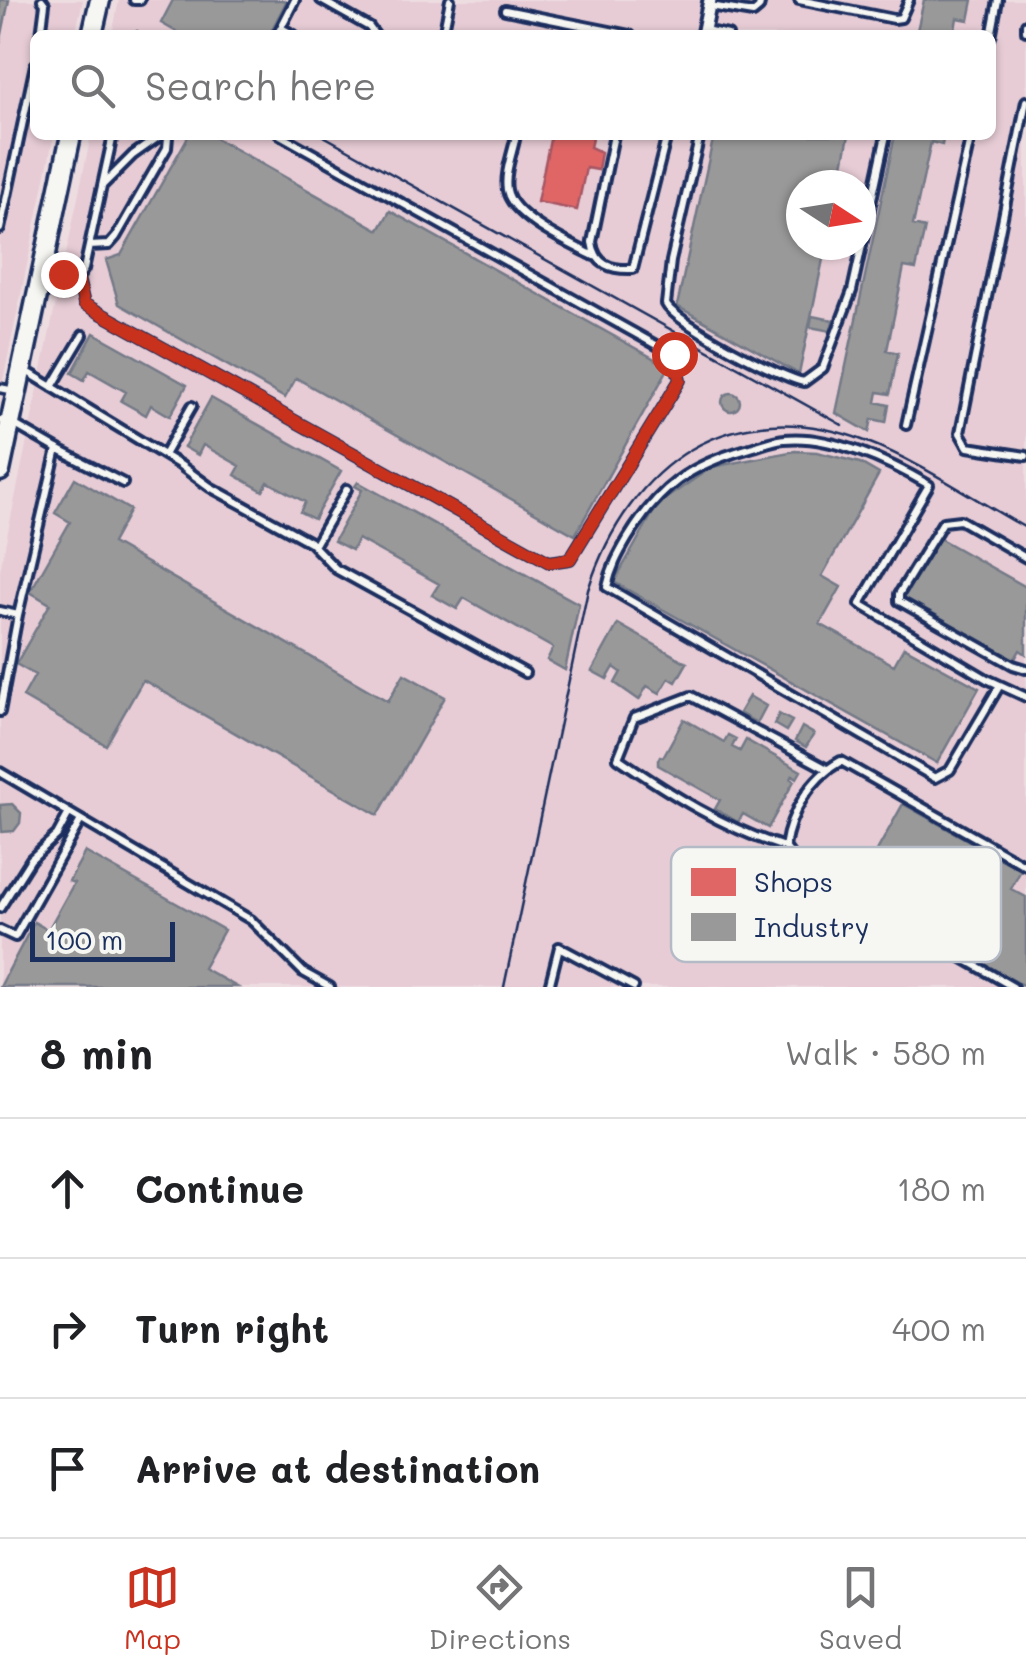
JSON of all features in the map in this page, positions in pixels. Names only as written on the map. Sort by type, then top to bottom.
[{"type":"main road","points":[[93,30],[100,0]]},
{"type":"main road","points":[[0,471],[8,390],[22,368],[70,140]]},
{"type":"street","points":[[703,30],[710,3]]},
{"type":"lane","points":[[42,0],[46,4],[43,30]]},
{"type":"lane","points":[[280,30],[295,0]]},
{"type":"lane","points":[[321,0],[371,30]]},
{"type":"lane","points":[[444,30],[450,0]]},
{"type":"lane","points":[[710,3],[752,13],[761,0]]},
{"type":"lane","points":[[800,0],[894,19],[901,18],[909,0]]},
{"type":"lane","points":[[992,30],[998,0]]},
{"type":"lane","points":[[504,10],[586,30]]},
{"type":"lane","points":[[0,229],[30,88]]},
{"type":"lane","points":[[1026,101],[960,433],[968,447],[1026,456]]},
{"type":"lane","points":[[112,140],[84,269],[78,278],[84,304],[549,562],[570,559],[680,380],[674,354],[289,140]]},
{"type":"lane","points":[[102,186],[133,155],[158,140]]},
{"type":"lane","points":[[89,246],[109,245],[116,237],[167,148],[166,140]]},
{"type":"lane","points":[[515,140],[506,185],[510,200],[530,219],[602,264],[633,269],[665,140]]},
{"type":"lane","points":[[594,256],[592,242],[613,140]]},
{"type":"lane","points":[[699,140],[671,261],[666,304],[676,316],[745,356],[804,382],[823,368],[852,290],[885,140]]},
{"type":"lane","points":[[906,425],[970,140]]},
{"type":"lane","points":[[42,271],[78,278]]},
{"type":"lane","points":[[52,387],[83,335]]},
{"type":"lane","points":[[22,368],[210,487],[314,546],[336,569],[525,673]]},
{"type":"lane","points":[[164,455],[192,406]]},
{"type":"lane","points":[[5,421],[123,483]]},
{"type":"lane","points":[[1000,685],[950,770],[935,778],[607,587],[610,568],[642,514],[669,484],[707,460],[785,439],[836,444],[896,466],[929,485],[860,604],[1026,697]]},
{"type":"lane","points":[[0,712],[57,449]]},
{"type":"lane","points":[[314,546],[347,489]]},
{"type":"lane","points":[[1026,558],[960,520],[951,519],[943,522],[899,594],[899,600],[982,649],[1026,669]]},
{"type":"lane","points":[[0,611],[18,615]]},
{"type":"lane","points":[[827,768],[692,696],[634,718],[618,758],[669,793],[733,827],[785,847],[788,827],[815,779],[841,761],[993,847]]},
{"type":"lane","points":[[0,772],[252,920],[303,972],[330,987]]},
{"type":"lane","points":[[0,908],[32,858],[57,835],[69,813]]},
{"type":"lane","points":[[0,930],[15,937],[81,820]]},
{"type":"lane","points":[[1001,852],[1026,866]]},
{"type":"lane","points":[[550,987],[558,947],[634,987]]},
{"type":"lane","points":[[969,962],[1013,987]]},
{"type":"shaded area","points":[[0,0],[83,0],[76,30],[30,30],[30,140],[53,140],[0,395]]},
{"type":"shaded area","points":[[119,0],[1026,0],[1026,987],[0,987],[0,570],[90,140],[996,140],[996,30],[113,30]]},
{"type":"building: Shops","points":[[550,140],[592,140],[590,147],[601,152],[598,170],[586,168],[577,210],[537,202]]},
{"type":"building: Industry","points":[[0,0],[9,0],[0,44]]},
{"type":"building: Industry","points":[[173,0],[286,2],[272,30],[173,30],[161,23]]},
{"type":"building: Industry","points":[[924,0],[973,0],[969,20],[957,18],[955,30],[917,30]]},
{"type":"building: Industry","points":[[186,140],[219,140],[379,230],[390,211],[669,367],[575,535],[296,378],[285,398],[119,304],[106,260],[121,255]]},
{"type":"building: Industry","points":[[713,140],[848,140],[842,170],[786,170],[786,260],[823,260],[799,374],[677,306]]},
{"type":"building: Industry","points":[[894,140],[943,140],[942,145],[931,142],[913,225],[925,228],[916,269],[904,267],[887,350],[898,353],[890,394],[878,392],[876,402],[889,405],[886,422],[872,419],[869,432],[836,413],[868,260],[876,260],[876,225]]},
{"type":"building: Industry","points":[[812,316],[833,320],[831,331],[810,327]]},
{"type":"building: Industry","points":[[94,333],[187,385],[170,416],[151,405],[146,415],[121,401],[126,392],[89,371],[84,380],[72,373]]},
{"type":"building: Industry","points":[[731,393],[740,402],[731,411],[722,402]]},
{"type":"building: Industry","points":[[211,398],[341,471],[314,519],[300,512],[305,502],[268,482],[263,491],[235,475],[240,466],[203,445],[198,455],[184,447]]},
{"type":"building: Industry","points":[[795,451],[817,452],[860,463],[879,474],[822,576],[841,587],[820,624],[894,665],[904,647],[979,688],[937,763],[614,582],[658,504],[712,467]]},
{"type":"building: Industry","points":[[75,478],[130,510],[112,543],[388,701],[404,674],[445,697],[378,815],[143,680],[106,745],[23,697],[35,675],[16,664],[50,604],[30,592],[70,522],[55,513]]},
{"type":"building: Industry","points":[[358,482],[579,604],[565,670],[547,660],[553,648],[464,598],[457,609],[432,595],[439,584],[358,539],[352,550],[334,541],[362,490],[355,486]]},
{"type":"building: Industry","points":[[937,537],[1026,587],[1026,654],[1020,650],[1013,662],[903,600]]},
{"type":"building: Industry","points":[[618,624],[687,663],[676,682],[669,678],[660,693],[647,686],[639,700],[615,683],[621,672],[614,667],[607,679],[592,671]]},
{"type":"building: Industry","points":[[749,696],[766,706],[757,723],[739,713]]},
{"type":"building: Industry","points":[[779,714],[792,721],[786,731],[774,724]]},
{"type":"building: Industry","points":[[684,719],[724,742],[728,735],[736,739],[732,747],[740,751],[746,740],[801,771],[797,778],[793,775],[794,781],[768,828],[743,814],[738,822],[715,809],[720,800],[658,765]]},
{"type":"building: Industry","points":[[802,727],[814,734],[806,747],[795,741]]},
{"type":"building: Industry","points":[[12,804],[21,813],[20,823],[14,831],[2,832],[0,805]]},
{"type":"building: Industry","points":[[903,804],[980,847],[879,847]]},
{"type":"building: Industry","points":[[85,852],[224,930],[203,968],[237,987],[0,987],[34,922],[48,930],[74,883],[69,881]]},
{"type":"building: Industry","points":[[1001,859],[1021,870],[1011,889],[1026,897],[1026,987],[981,962],[1001,962]]},
{"type":"railway","points":[[331,140],[842,425]]},
{"type":"railway","points":[[504,987],[588,590],[606,545],[630,506],[659,474],[692,449],[730,432],[771,425],[817,428],[865,441],[906,459],[1026,528]]},
{"type":"route","points":[[63,274],[78,278],[84,304],[549,562],[570,559],[680,380],[674,354]]}]
